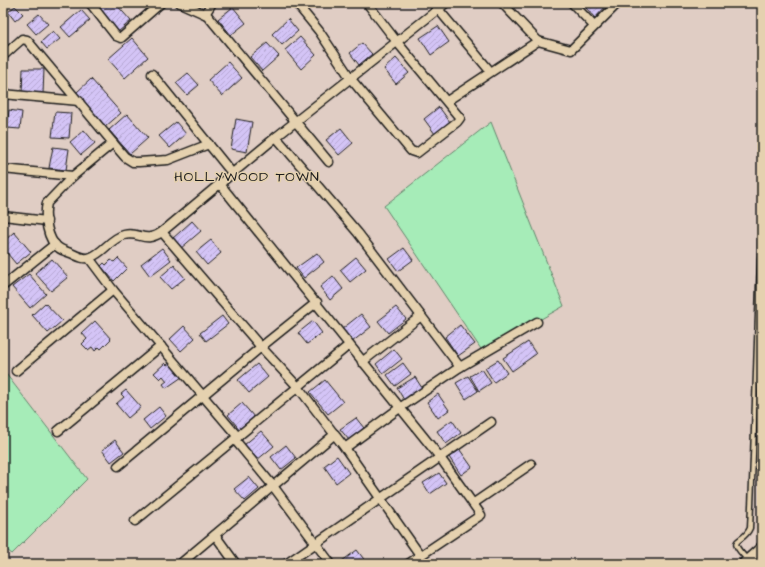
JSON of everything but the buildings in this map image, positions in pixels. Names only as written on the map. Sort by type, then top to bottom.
[{"type":"street","points":[[90,3],[116,36],[121,38],[161,3]]},
{"type":"street","points":[[180,3],[206,14],[329,162]]},
{"type":"street","points":[[206,14],[212,3]]},
{"type":"street","points":[[296,3],[319,31],[351,79],[413,153],[419,152],[459,120],[459,116],[397,42],[367,3]]},
{"type":"street","points":[[89,258],[120,236],[131,235],[150,238],[162,232],[276,136],[296,122],[397,42],[435,6],[446,3]]},
{"type":"street","points":[[502,3],[538,41],[565,50],[571,50],[618,3]]},
{"type":"street","points":[[572,3],[594,26]]},
{"type":"street","points":[[435,6],[490,71]]},
{"type":"street","points":[[3,56],[22,39],[26,39],[125,157],[133,162],[168,160],[209,144]]},
{"type":"street","points":[[447,101],[490,71],[538,41]]},
{"type":"street","points":[[152,74],[232,172]]},
{"type":"street","points":[[3,94],[79,101]]},
{"type":"street","points":[[276,136],[355,229],[460,367]]},
{"type":"street","points":[[113,143],[73,176],[47,203],[46,221],[49,232],[55,244],[59,248],[76,255],[89,258],[113,290],[203,395],[274,486],[331,564]]},
{"type":"street","points":[[3,169],[73,176]]},
{"type":"street","points":[[219,183],[317,302],[362,362],[401,407],[474,503],[480,517],[408,564]]},
{"type":"street","points":[[3,216],[46,221]]},
{"type":"street","points":[[162,232],[261,347],[298,387],[346,448],[420,555]]},
{"type":"street","points":[[3,286],[55,244]]},
{"type":"street","points":[[16,371],[113,290]]},
{"type":"street","points":[[118,466],[317,302]]},
{"type":"street","points":[[362,362],[421,316]]},
{"type":"street","points":[[346,448],[401,407],[460,367],[537,322]]},
{"type":"street","points":[[135,521],[349,345]]},
{"type":"street","points":[[58,431],[161,346]]},
{"type":"street","points":[[286,564],[439,456],[491,422]]},
{"type":"street","points":[[180,564],[335,434]]},
{"type":"street","points":[[474,503],[531,464]]},
{"type":"street","points":[[215,535],[236,564]]},
{"type":"street","points":[[746,562],[762,548]]},
{"type":"lane","points":[[746,562],[736,545],[738,539],[747,533],[750,528],[756,416],[756,326],[762,215]]},
{"type":"green space","points":[[491,122],[564,306],[483,352],[384,206]]},
{"type":"green space","points":[[3,370],[87,479],[12,554],[3,547]]},
{"type":"district","name":"HOLLYWOOD TOWN","points":[[247,176]]}]
